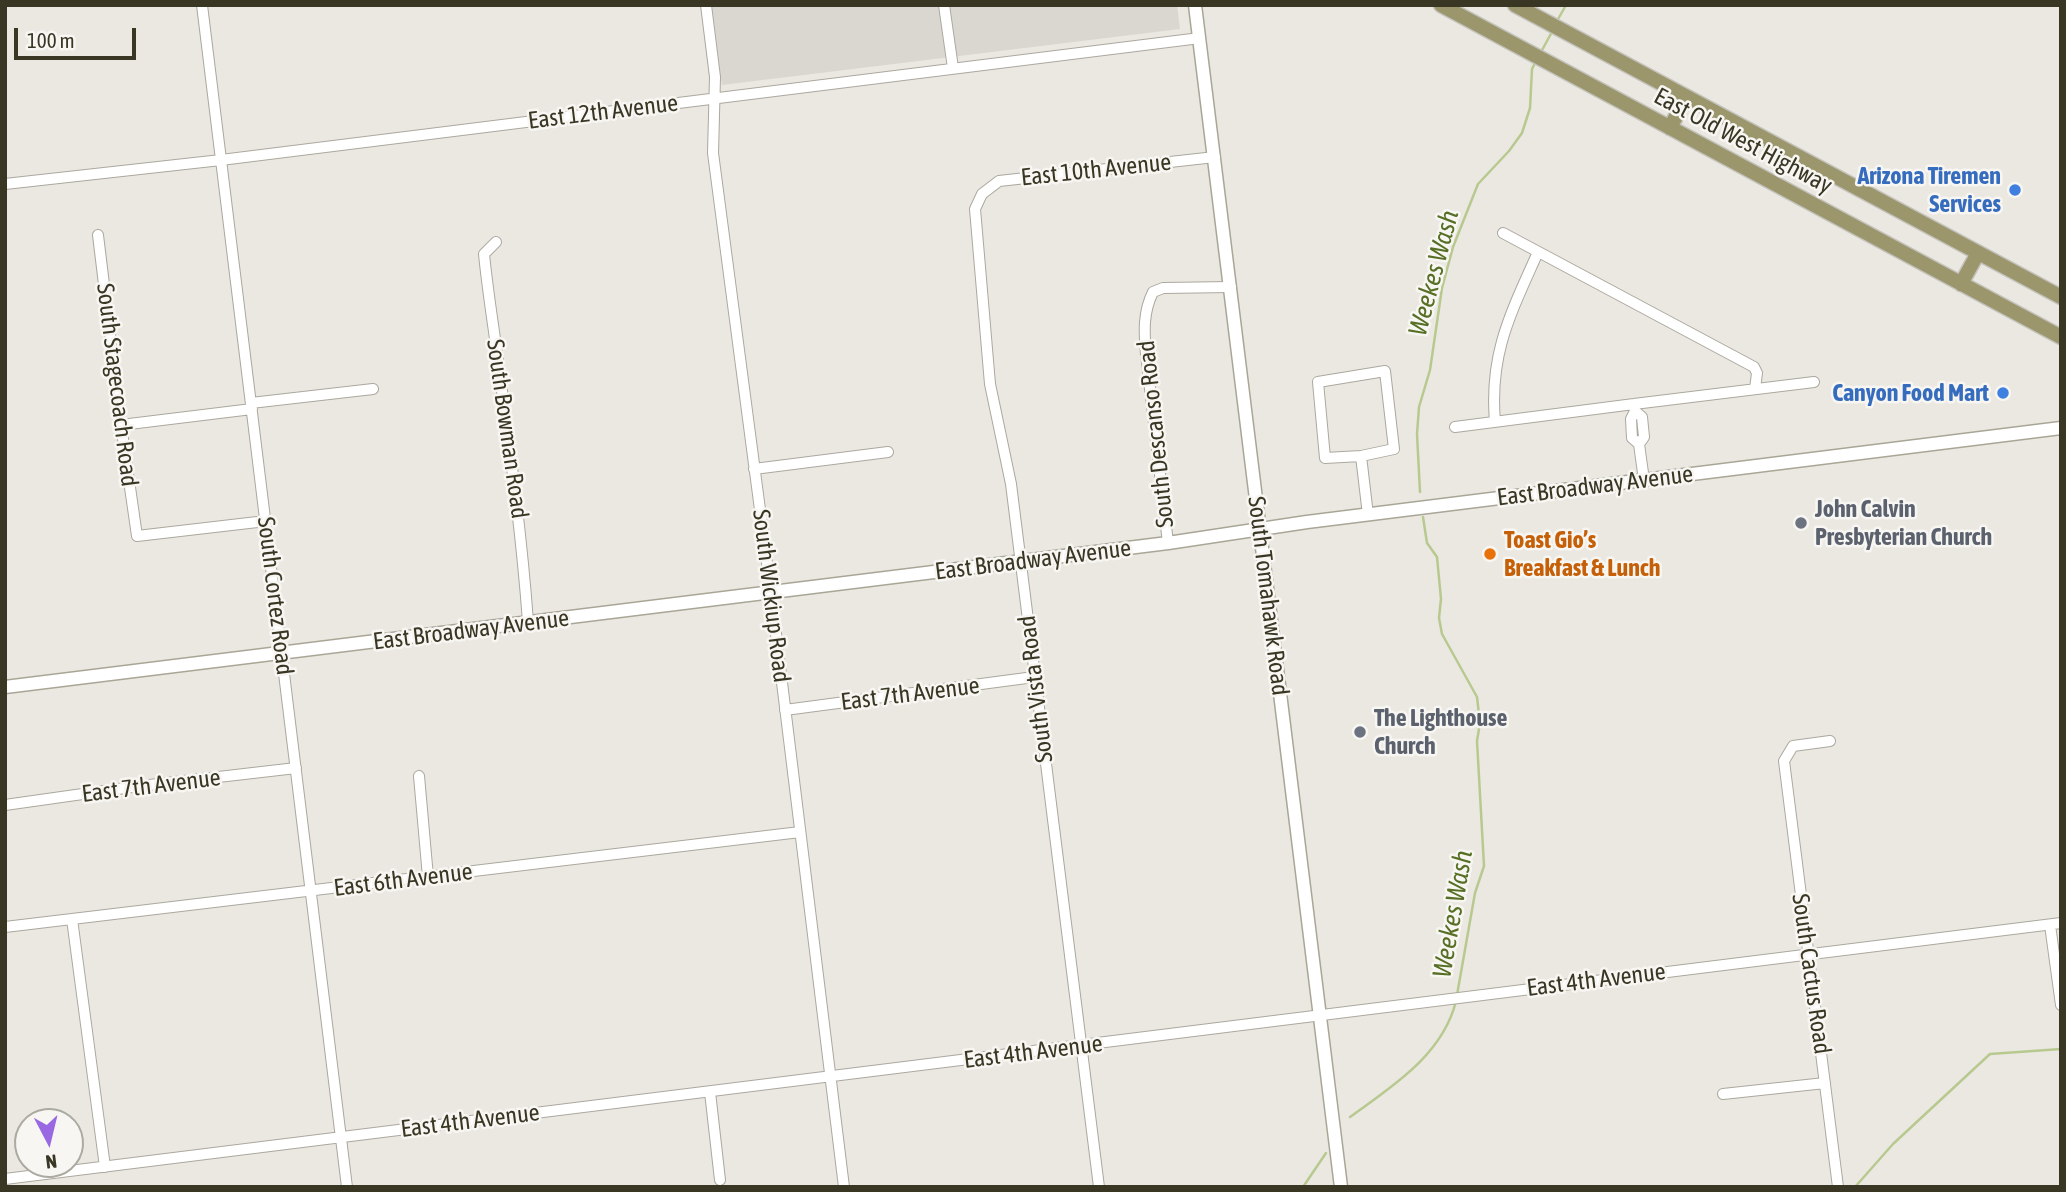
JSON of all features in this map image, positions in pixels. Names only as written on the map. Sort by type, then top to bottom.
[{"type":"main road","name":"South Tomahawk Road","points":[[1195,5],[1341,1187]]},
{"type":"main road","name":"East Old West Highway","points":[[1440,5],[2061,337]]},
{"type":"main road","name":"East Old West Highway","points":[[1515,5],[2061,297]]},
{"type":"main road","points":[[1670,128],[1686,97]]},
{"type":"main road","points":[[1961,284],[1978,253]]},
{"type":"main road","name":"East Broadway Avenue","points":[[5,687],[1168,543],[1413,509],[2061,428]]},
{"type":"street","name":"South Cortez Road","points":[[202,5],[347,1187]]},
{"type":"street","name":"South Wickiup Road","points":[[706,5],[715,77],[713,153],[786,710],[844,1187]]},
{"type":"street","points":[[944,5],[953,68]]},
{"type":"street","name":"East 12th Avenue","points":[[5,184],[221,160],[1200,38]]},
{"type":"street","name":"East 10th Avenue","points":[[982,194],[999,181],[1215,158]]},
{"type":"street","name":"South Vista Road","points":[[982,194],[975,209],[990,384],[1011,484],[1099,1187]]},
{"type":"street","points":[[1503,233],[1754,368],[1757,373],[1755,389]]},
{"type":"street","name":"South Stagecoach Road","points":[[98,235],[137,536],[266,521]]},
{"type":"street","name":"South Bowman Road","points":[[496,242],[484,254],[523,546],[528,622]]},
{"type":"street","points":[[1495,422],[1492,392],[1502,336],[1538,252]]},
{"type":"street","name":"South Descanso Road","points":[[1168,543],[1144,325],[1153,292],[1163,288],[1186,286],[1231,287]]},
{"type":"street","points":[[1385,371],[1394,449],[1361,456],[1325,458],[1318,382],[1385,371]]},
{"type":"street","points":[[1455,427],[1634,407],[1814,382]]},
{"type":"street","points":[[121,425],[373,389]]},
{"type":"street","points":[[1634,407],[1642,417],[1644,437],[1639,444],[1644,480]]},
{"type":"street","points":[[754,469],[888,452]]},
{"type":"street","points":[[1361,456],[1368,515]]},
{"type":"street","name":"East 7th Avenue","points":[[786,710],[1034,677]]},
{"type":"street","name":"South Cactus Road","points":[[1830,741],[1793,746],[1784,761],[1838,1187]]},
{"type":"street","name":"East 7th Avenue","points":[[5,804],[296,768]]},
{"type":"street","points":[[419,776],[428,877]]},
{"type":"street","name":"East 6th Avenue","points":[[5,927],[800,832]]},
{"type":"street","points":[[72,919],[105,1167]]},
{"type":"street","points":[[2055,924],[2061,1005]]},
{"type":"street","name":"East 4th Avenue","points":[[5,1179],[2055,924]]},
{"type":"street","points":[[1723,1094],[1825,1083]]},
{"type":"street","points":[[710,1092],[720,1180]]},
{"type":"shaded area","points":[[712,5],[1177,5],[1180,29],[722,85]]},
{"type":"waterway","name":"Weekes Wash","points":[[1557,21],[1566,5]]},
{"type":"waterway","name":"Weekes Wash","points":[[1541,52],[1553,30]]},
{"type":"waterway","name":"Weekes Wash","points":[[1420,492],[1417,434],[1419,407],[1430,370],[1442,288],[1453,247],[1478,184],[1522,133],[1530,108],[1532,69],[1536,61]]},
{"type":"waterway","name":"Weekes Wash","points":[[1423,517],[1427,543],[1437,557],[1442,634],[1477,697],[1480,723],[1477,741],[1484,866],[1475,893],[1457,995]]},
{"type":"waterway","name":"Weekes Wash","points":[[1350,1117],[1398,1081],[1428,1054],[1440,1038],[1456,1001]]},
{"type":"waterway","points":[[1855,1187],[1893,1144],[1990,1054],[2061,1049]]},
{"type":"waterway","points":[[1303,1187],[1326,1153]]},
{"type":"place","name":"Arizona Tiremen Services","points":[[2015,190]]},
{"type":"place","name":"Canyon Food Mart","points":[[2003,393]]},
{"type":"place","name":"John Calvin Presbyterian Church","points":[[1801,523]]},
{"type":"place","name":"Toast Gio’s Breakfast & Lunch","points":[[1490,554]]},
{"type":"place","name":"The Lighthouse Church","points":[[1360,732]]}]
